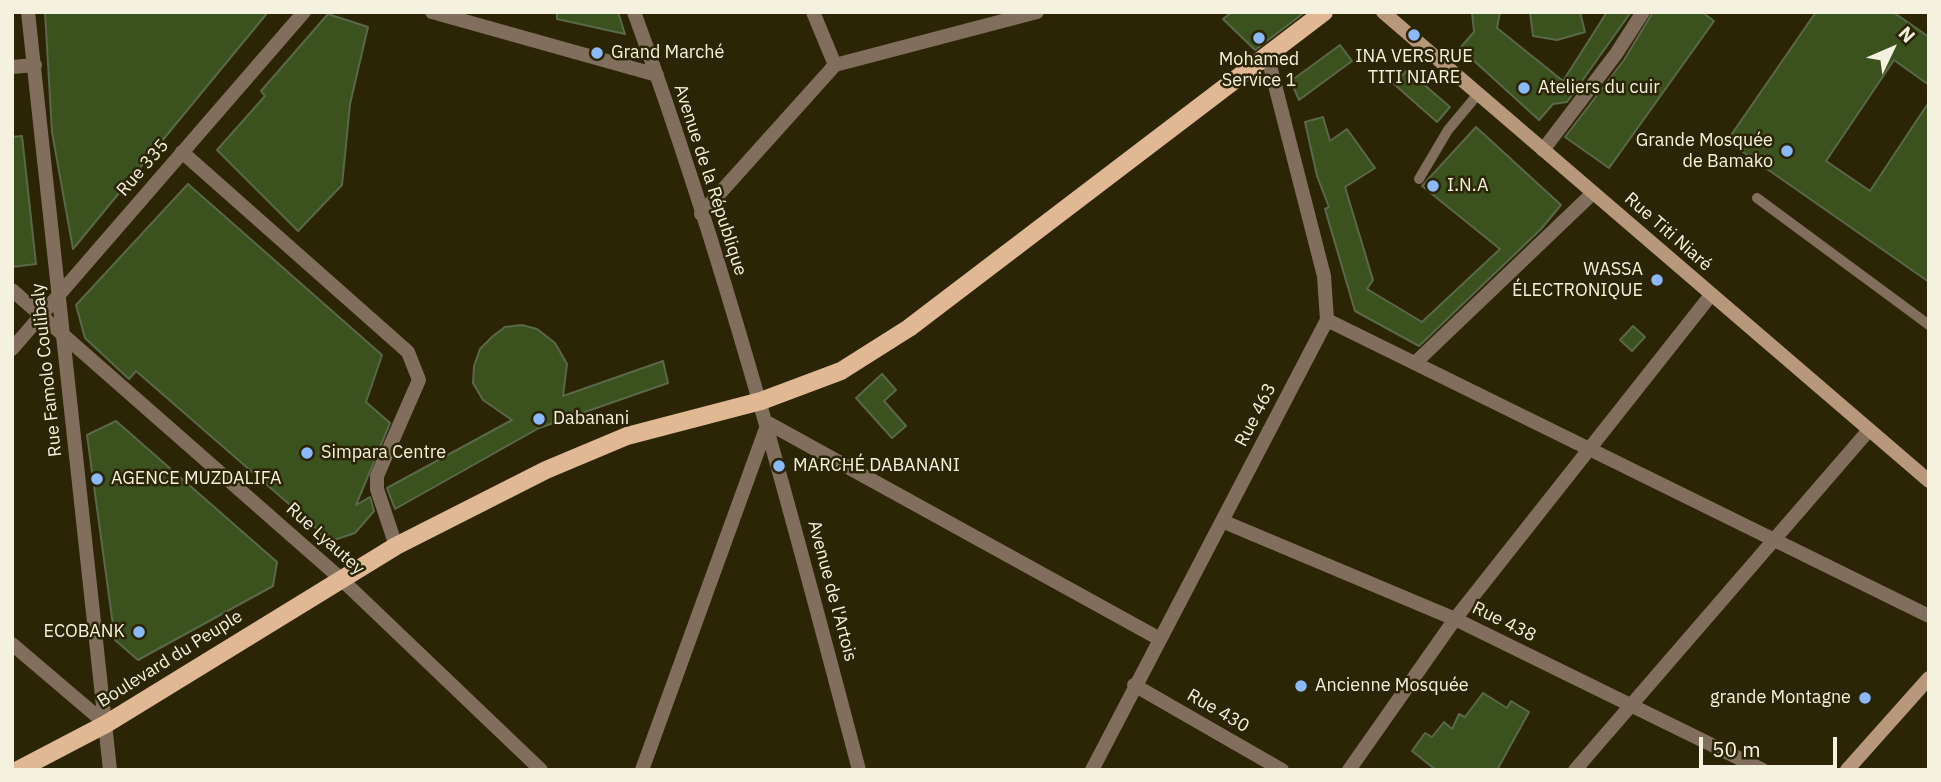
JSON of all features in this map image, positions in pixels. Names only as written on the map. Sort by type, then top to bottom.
[{"type":"main road","name":"Boulevard du Peuple","points":[[18,770],[106,724],[396,545],[546,470],[627,436],[761,401],[841,371],[909,328],[1324,12]]},
{"type":"main road","name":"Rue Titi Niaré","points":[[1383,12],[1929,481]]},
{"type":"main road","points":[[1847,770],[1929,678]]},
{"type":"street","name":"Rue Famolo Coulibaly","points":[[28,12],[110,770]]},
{"type":"street","name":"Rue 335","points":[[12,349],[304,12]]},
{"type":"street","points":[[432,12],[657,75]]},
{"type":"street","name":"Avenue de la République","points":[[634,12],[657,75],[761,401]]},
{"type":"street","points":[[813,12],[835,65]]},
{"type":"street","points":[[701,214],[835,65],[1037,12]]},
{"type":"street","points":[[1543,150],[1616,54],[1643,12]]},
{"type":"street","points":[[1267,54],[1324,276],[1327,320],[1772,542],[1929,616]]},
{"type":"street","points":[[12,67],[35,65]]},
{"type":"street","points":[[182,152],[408,352],[419,380],[377,476],[377,489],[396,545]]},
{"type":"street","points":[[1415,363],[1593,193]]},
{"type":"street","name":"Rue Lyautey","points":[[12,290],[341,578],[541,770]]},
{"type":"street","points":[[1349,770],[1455,619],[1711,295]]},
{"type":"street","name":"Rue 463","points":[[1092,770],[1158,638],[1327,320]]},
{"type":"street","name":"Avenue de l'Artois","points":[[761,401],[859,770]]},
{"type":"street","points":[[642,770],[768,423],[1158,638]]},
{"type":"street","points":[[1575,770],[1869,430]]},
{"type":"street","name":"Rue 438","points":[[1222,521],[1455,619],[1763,770]]},
{"type":"street","points":[[12,643],[106,724]]},
{"type":"street","name":"Rue 430","points":[[1134,685],[1282,770]]},
{"type":"lane","points":[[1419,178],[1448,130],[1478,94]]},
{"type":"lane","points":[[1757,198],[1929,325]]},
{"type":"building","points":[[45,12],[268,12],[73,249],[52,132]]},
{"type":"building","points":[[557,12],[618,12],[625,34],[557,19]]},
{"type":"building","name":"Mohamed Service 1","points":[[1232,12],[1305,12],[1255,50],[1223,19]]},
{"type":"building","points":[[1472,12],[1500,12],[1497,28],[1563,81],[1607,12],[1631,12],[1567,102],[1553,104],[1539,120],[1460,48],[1474,32]]},
{"type":"building","points":[[1530,12],[1580,12],[1585,32],[1557,40],[1533,36]]},
{"type":"building","points":[[1653,12],[1702,12],[1714,21],[1609,168],[1565,137],[1624,60]]},
{"type":"building","name":"Grande Mosquée de Bamako","points":[[1816,12],[1893,12],[1929,37],[1929,85],[1894,60],[1826,161],[1870,191],[1929,102],[1929,282],[1727,141]]},
{"type":"building","points":[[328,14],[368,27],[350,104],[342,185],[298,231],[217,150],[265,96],[261,91]]},
{"type":"building","points":[[1340,45],[1352,61],[1299,100],[1291,81]]},
{"type":"building","points":[[1407,70],[1450,107],[1437,122],[1394,84]]},
{"type":"building","points":[[1323,117],[1330,141],[1347,129],[1375,168],[1345,187],[1373,280],[1367,289],[1422,322],[1500,249],[1422,186],[1476,127],[1561,205],[1541,229],[1419,346],[1355,311],[1325,209],[1329,207],[1317,176],[1305,122]]},
{"type":"building","points":[[22,136],[36,264],[12,267],[12,137]]},
{"type":"building","points":[[188,184],[382,355],[366,402],[390,423],[356,505],[370,497],[374,511],[355,533],[328,542],[312,524],[136,371],[129,379],[85,338],[76,305]]},
{"type":"building","name":"Dabanani","points":[[522,325],[537,329],[555,343],[567,364],[563,396],[663,361],[668,383],[539,428],[395,509],[387,488],[512,420],[483,400],[473,383],[474,366],[480,349],[493,336],[505,327]]},
{"type":"building","points":[[1633,326],[1645,337],[1632,351],[1620,340]]},
{"type":"building","points":[[882,374],[896,390],[884,401],[906,426],[892,438],[856,398]]},
{"type":"building","points":[[116,421],[277,562],[273,586],[138,660],[115,640],[87,435]]},
{"type":"building","points":[[1483,693],[1507,708],[1511,701],[1529,712],[1497,770],[1436,770],[1412,751],[1425,733],[1432,737],[1444,722],[1452,729],[1459,714],[1465,717]]},
{"type":"place","name":"INA VERS RUE TITI NIARE","points":[[1414,35]]},
{"type":"place","name":"Mohamed Service 1","points":[[1259,38]]},
{"type":"place","name":"Grand Marché","points":[[597,53]]},
{"type":"place","name":"Ateliers du cuir","points":[[1524,88]]},
{"type":"place","name":"Grande Mosquée de Bamako","points":[[1787,151]]},
{"type":"place","name":"I.N.A","points":[[1433,186]]},
{"type":"place","name":"WASSA ÉLECTRONIQUE","points":[[1657,280]]},
{"type":"place","name":"Dabanani","points":[[539,419]]},
{"type":"place","name":"Simpara Centre","points":[[307,453]]},
{"type":"place","name":"MARCHÉ DABANANI","points":[[779,466]]},
{"type":"place","name":"AGENCE MUZDALIFA","points":[[97,479]]},
{"type":"place","name":"ECOBANK","points":[[139,632]]},
{"type":"place","name":"Ancienne Mosquée","points":[[1301,686]]},
{"type":"place","name":"grande Montagne","points":[[1865,698]]}]
